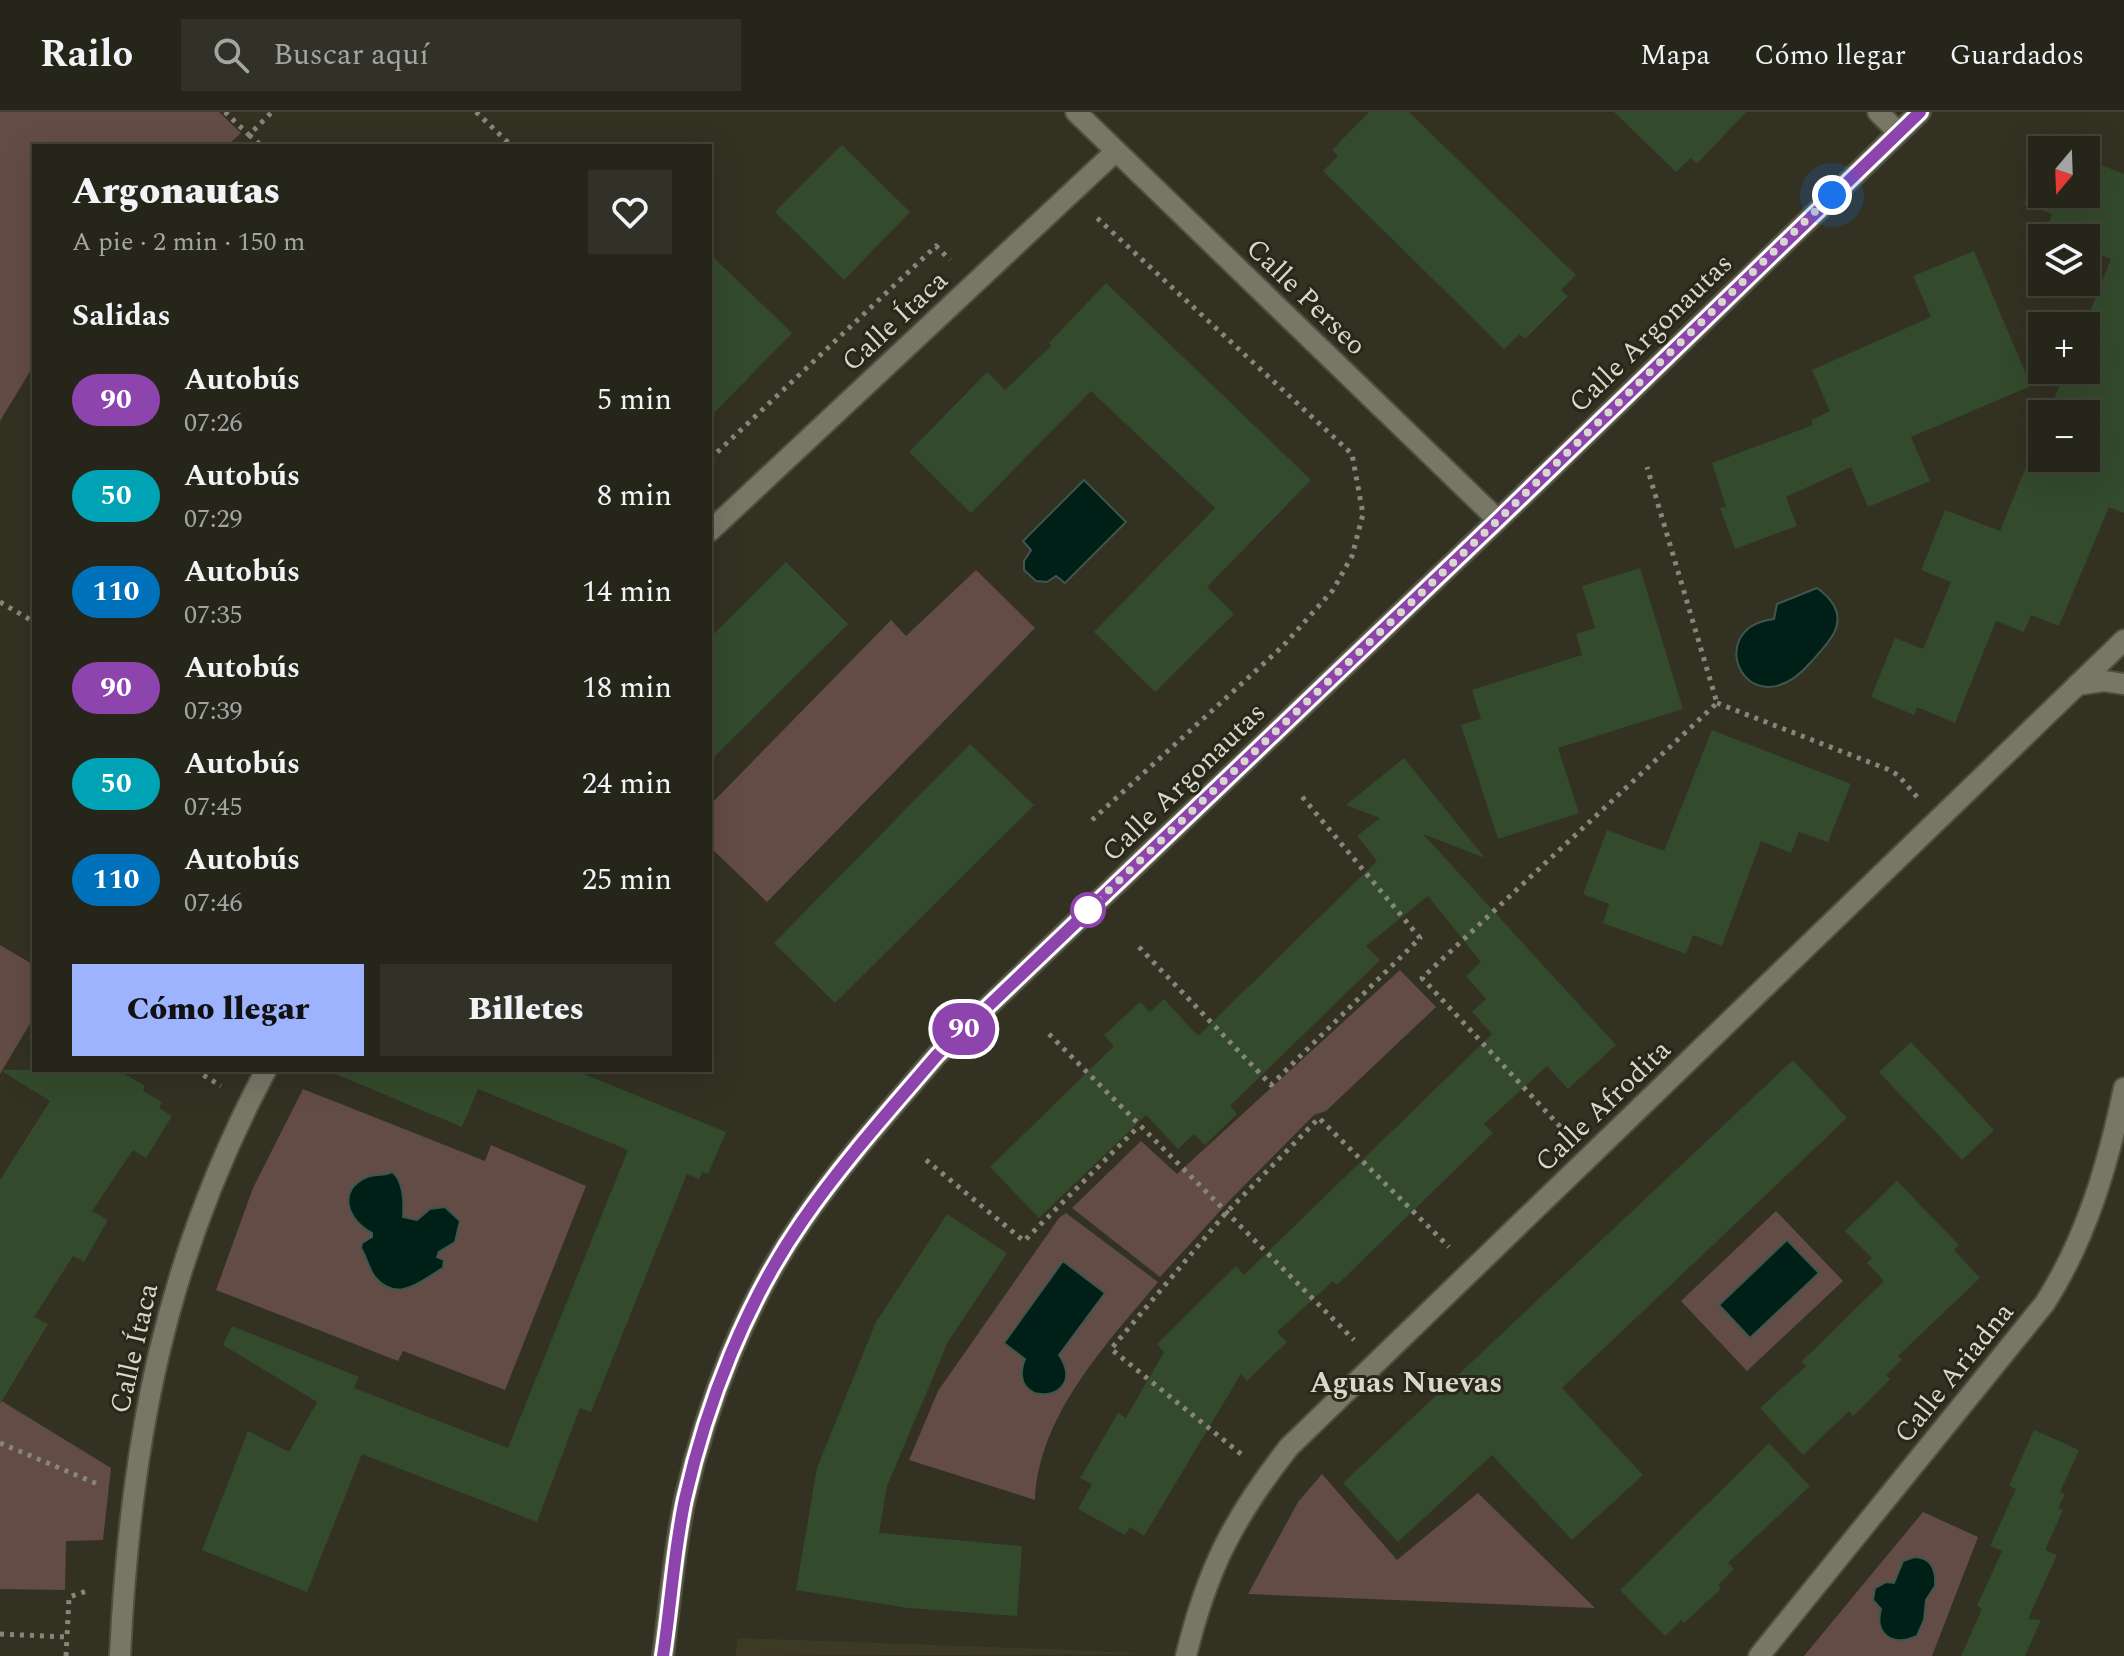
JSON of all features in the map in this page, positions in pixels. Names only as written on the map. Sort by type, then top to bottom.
[{"type":"street","name":"Calle Perseo","points":[[1076,112],[1498,520]]},
{"type":"street","points":[[1878,112],[1898,132]]},
{"type":"street","name":"Calle Argonautas","points":[[663,1656],[685,1501],[712,1403],[752,1309],[802,1222],[864,1141],[937,1055],[1920,112]]},
{"type":"street","name":"Calle Ítaca","points":[[712,529],[1116,151]]},
{"type":"street","name":"Calle Afrodita","points":[[1186,1656],[1197,1612],[1234,1523],[1289,1447],[2124,640]]},
{"type":"street","points":[[2077,685],[2104,681],[2124,684]]},
{"type":"street","name":"Calle Ítaca","points":[[120,1656],[134,1499],[156,1356],[173,1292],[206,1194],[265,1072]]},
{"type":"street","name":"Calle Ariadna","points":[[1759,1656],[2045,1303],[2064,1273],[2084,1231],[2108,1156],[2124,1088]]},
{"type":"path","points":[[225,112],[260,144]]},
{"type":"path","points":[[249,135],[272,112]]},
{"type":"path","points":[[476,112],[510,144]]},
{"type":"path","points":[[1092,820],[1283,646],[1333,590],[1352,556],[1363,514],[1352,454],[1095,216]]},
{"type":"path","points":[[712,457],[936,246],[952,263]]},
{"type":"path","points":[[1647,467],[1717,703]]},
{"type":"path","points":[[0,602],[32,621]]},
{"type":"path","points":[[1717,703],[1887,769],[1898,775],[1924,805]]},
{"type":"path","points":[[1570,1138],[1422,978],[1717,703]]},
{"type":"path","points":[[1139,947],[1271,1085],[1420,938],[1299,793]]},
{"type":"path","points":[[1049,1034],[1225,1214],[1355,1341]]},
{"type":"path","points":[[1245,1457],[1111,1349],[1225,1214],[1319,1118],[1453,1251]]},
{"type":"path","points":[[926,1160],[1024,1241],[1139,1126]]},
{"type":"path","points":[[0,1443],[134,1499]]},
{"type":"path","points":[[66,1656],[69,1597],[99,1587]]},
{"type":"path","points":[[0,1634],[67,1637]]},
{"type":"shaded area","points":[[0,112],[219,112],[241,133],[229,144],[32,144],[32,368],[0,421]]},
{"type":"shaded area","points":[[1084,480],[1126,522],[1065,583],[1056,576],[1047,582],[1036,581],[1024,570],[1024,561],[1031,550],[1023,541]]},
{"type":"shaded area","points":[[976,570],[1035,628],[767,902],[712,849],[712,803],[891,620],[906,636]]},
{"type":"shaded area","points":[[1817,588],[1831,601],[1837,613],[1837,626],[1829,641],[1789,681],[1769,687],[1752,682],[1741,671],[1736,656],[1739,640],[1752,626],[1774,619],[1777,604]]},
{"type":"shaded area","points":[[0,945],[32,964],[32,1020],[0,1074]]},
{"type":"shaded area","points":[[1400,970],[1436,1007],[1326,1111],[1314,1115],[1160,1277],[1072,1208],[1141,1141],[1177,1174]]},
{"type":"shaded area","points":[[303,1089],[485,1161],[491,1145],[586,1186],[505,1390],[403,1351],[398,1361],[216,1290],[253,1188]]},
{"type":"shaded area","points":[[392,1172],[401,1186],[403,1217],[417,1220],[430,1209],[445,1207],[460,1221],[455,1242],[439,1252],[437,1257],[444,1260],[443,1268],[419,1283],[401,1289],[384,1285],[373,1274],[361,1248],[372,1233],[357,1221],[349,1205],[351,1190],[357,1183],[367,1177]]},
{"type":"shaded area","points":[[1776,1211],[1843,1281],[1747,1371],[1681,1301]]},
{"type":"shaded area","points":[[1066,1213],[1158,1282],[1097,1356],[1062,1410],[1039,1469],[1035,1500],[909,1460],[938,1391],[1059,1218]]},
{"type":"shaded area","points":[[1787,1240],[1819,1273],[1750,1338],[1719,1305]]},
{"type":"shaded area","points":[[1063,1261],[1105,1293],[1059,1355],[1066,1371],[1064,1383],[1057,1391],[1035,1393],[1026,1387],[1022,1376],[1025,1359],[1004,1343]]},
{"type":"shaded area","points":[[0,1400],[111,1468],[103,1540],[66,1541],[65,1590],[0,1589]]},
{"type":"shaded area","points":[[1322,1474],[1397,1560],[1478,1493],[1595,1608],[1248,1594],[1298,1502]]},
{"type":"shaded area","points":[[1923,1512],[1978,1537],[1932,1656],[1804,1656]]},
{"type":"shaded area","points":[[1915,1557],[1932,1566],[1935,1586],[1926,1600],[1924,1620],[1917,1636],[1893,1639],[1880,1626],[1881,1609],[1873,1600],[1875,1588],[1886,1582],[1894,1583],[1903,1561]]},
{"type":"shaded area","points":[[738,1638],[1049,1649],[1151,1654],[735,1656]]},
{"type":"building","points":[[1369,112],[1409,112],[1576,275],[1561,290],[1568,296],[1525,339],[1519,334],[1504,349],[1323,171],[1338,156],[1332,150]]},
{"type":"building","points":[[1614,112],[1746,112],[1697,164],[1691,158],[1676,172]]},
{"type":"building","points":[[842,145],[910,212],[844,280],[775,212]]},
{"type":"building","points":[[2100,165],[2124,174],[2124,513],[2109,507],[2059,626],[2031,615],[2024,632],[1996,621],[1955,723],[1917,707],[1914,715],[1871,697],[1895,638],[1923,649],[1951,582],[1921,570],[1945,510],[2000,531],[2028,462],[2028,472],[2100,472],[2100,400],[2054,400],[2060,384],[2100,384],[2100,312],[2090,312],[2096,296],[2100,296],[2100,286],[2111,259],[2100,255],[2100,224],[2048,224],[2052,214],[2035,208],[2100,208]]},
{"type":"building","points":[[1974,251],[2031,386],[1911,437],[1930,481],[1868,507],[1851,467],[1786,497],[1797,526],[1735,549],[1720,508],[1726,506],[1712,463],[1813,425],[1811,420],[1830,411],[1812,370],[1931,317],[1913,276]]},
{"type":"building","points":[[712,256],[792,333],[712,415]]},
{"type":"building","points":[[1106,283],[1311,480],[1207,587],[1234,614],[1155,692],[1094,632],[1215,508],[1091,391],[971,513],[909,452],[987,372],[1005,390],[1051,346],[1049,343]]},
{"type":"building","points":[[786,562],[848,624],[712,759],[712,636]]},
{"type":"building","points":[[1640,568],[1683,709],[1558,748],[1579,813],[1498,839],[1461,725],[1481,719],[1472,690],[1582,655],[1576,634],[1595,628],[1582,586]]},
{"type":"building","points":[[1712,730],[1851,784],[1828,842],[1799,832],[1791,853],[1761,841],[1722,946],[1693,935],[1686,954],[1603,923],[1609,904],[1583,894],[1607,830],[1664,851]]},
{"type":"building","points":[[970,744],[1034,805],[835,1003],[774,943]]},
{"type":"building","points":[[1404,758],[1485,858],[1423,834],[1616,1045],[1568,1089],[1547,1066],[1484,1124],[1493,1133],[1337,1285],[1333,1281],[1277,1332],[1287,1342],[1247,1381],[1241,1374],[1144,1536],[1130,1527],[1125,1535],[1078,1509],[1092,1484],[1080,1478],[1118,1413],[1126,1418],[1164,1352],[1157,1344],[1236,1266],[1244,1275],[1492,1034],[1472,1012],[1486,999],[1466,976],[1481,962],[1428,896],[1366,946],[1380,960],[1230,1106],[1237,1114],[1205,1145],[1194,1134],[1178,1149],[1146,1115],[1039,1218],[990,1167],[1114,1046],[1104,1035],[1140,1002],[1150,1012],[1164,999],[1198,1036],[1377,861],[1357,836],[1380,818],[1346,805]]},
{"type":"building","points":[[1911,1042],[1994,1130],[1962,1160],[1879,1072]]},
{"type":"building","points":[[1793,1060],[1847,1118],[1562,1388],[1643,1475],[1572,1540],[1492,1455],[1398,1542],[1343,1483]]},
{"type":"building","points":[[0,1070],[121,1072],[145,1086],[143,1091],[162,1102],[159,1108],[172,1116],[146,1158],[133,1150],[92,1211],[108,1220],[84,1262],[73,1256],[34,1317],[48,1324],[0,1404],[0,1180],[50,1101]]},
{"type":"building","points":[[331,1072],[579,1072],[726,1132],[708,1174],[702,1172],[699,1179],[687,1174],[591,1412],[580,1408],[537,1522],[362,1454],[307,1592],[202,1550],[248,1431],[289,1452],[317,1402],[223,1345],[232,1326],[359,1377],[354,1388],[508,1448],[628,1150],[478,1089],[462,1127]]},
{"type":"building","points":[[1897,1181],[1959,1245],[1954,1250],[1980,1278],[1898,1356],[1902,1360],[1886,1375],[1890,1379],[1853,1416],[1849,1411],[1803,1455],[1760,1408],[1806,1366],[1801,1362],[1884,1281],[1867,1263],[1872,1258],[1845,1231]]},
{"type":"building","points":[[947,1214],[1007,1253],[948,1342],[887,1486],[879,1533],[1022,1546],[1017,1616],[908,1608],[796,1590],[817,1468],[876,1322]]},
{"type":"building","points":[[2034,1430],[2079,1450],[2060,1492],[2065,1494],[2058,1508],[2063,1510],[2045,1550],[2057,1555],[2028,1619],[2041,1620],[2025,1656],[1961,1656],[1982,1609],[1977,1606],[2002,1551],[1990,1546],[2016,1489],[2009,1486]]},
{"type":"building","points":[[1769,1443],[1810,1486],[1728,1563],[1734,1569],[1718,1585],[1721,1589],[1665,1636],[1620,1590]]},
{"type":"bus line","name":"90","points":[[663,1656],[685,1501],[712,1403],[752,1309],[802,1222],[864,1141],[937,1055],[1920,112]]},
{"type":"district","name":"Aguas Nuevas","points":[[1406,1382]]},
{"type":"route","points":[[1088,910],[1498,520],[1832,195]]}]
